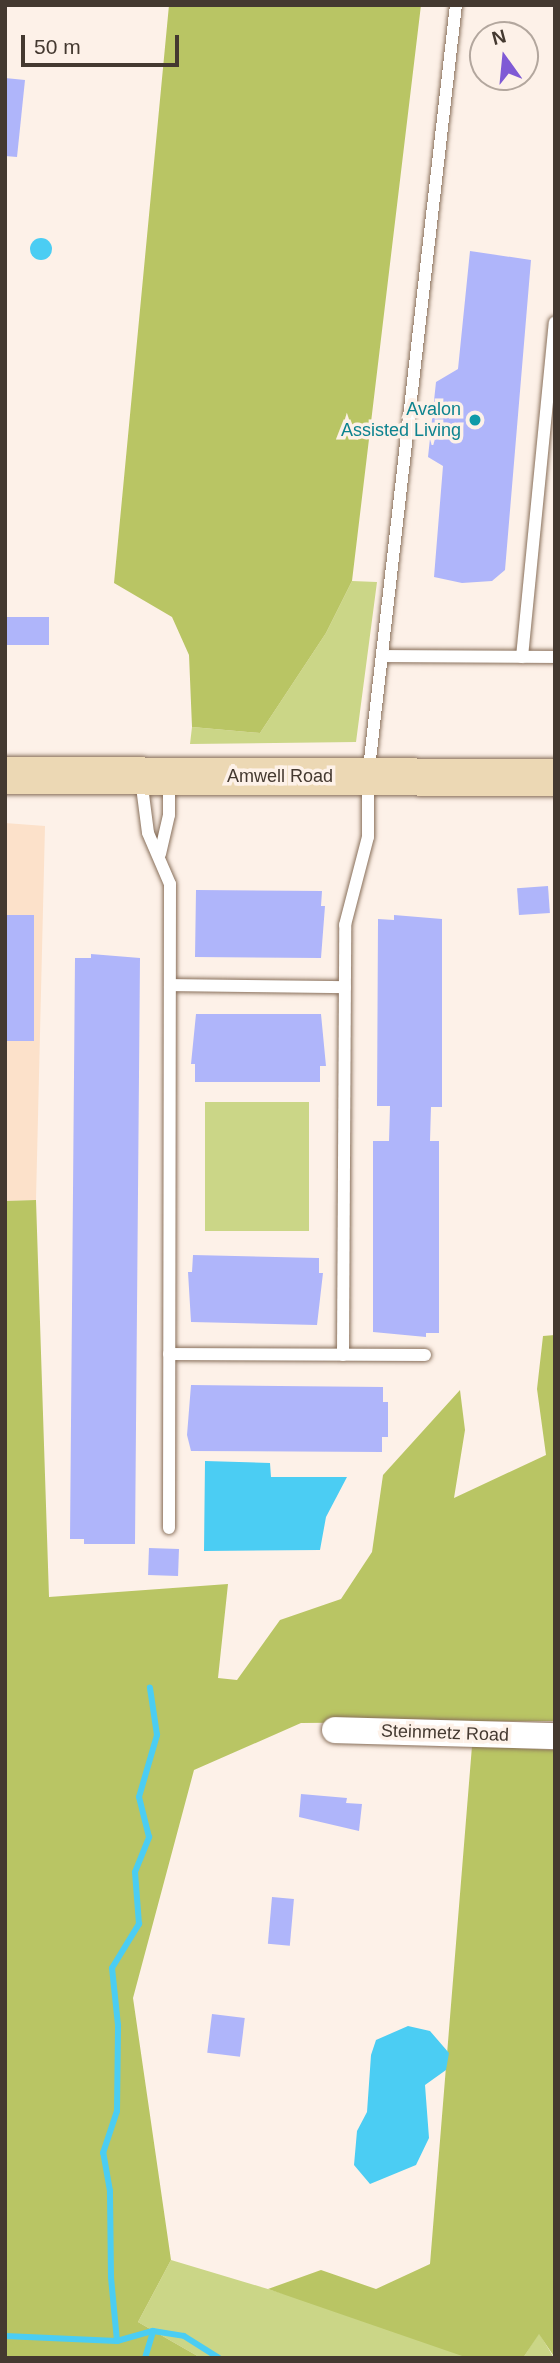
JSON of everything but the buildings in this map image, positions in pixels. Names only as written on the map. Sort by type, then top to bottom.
[{"type":"main road","name":"Amwell Road","points":[[5,775],[555,778]]},
{"type":"street","name":"Steinmetz Road","points":[[335,1730],[555,1736]]},
{"type":"lane","points":[[343,1355],[345,925],[366,851],[368,777],[456,5]]},
{"type":"lane","points":[[522,657],[555,323]]},
{"type":"lane","points":[[382,656],[555,657]]},
{"type":"lane","points":[[155,776],[169,815],[160,854]]},
{"type":"lane","points":[[155,776],[148,832],[160,854],[170,884],[169,1528]]},
{"type":"lane","points":[[170,985],[345,987]]},
{"type":"lane","points":[[169,1354],[425,1355]]},
{"type":"shaded area","points":[[5,823],[45,826],[36,1200],[5,1201]]},
{"type":"green space","points":[[169,5],[421,5],[352,581],[326,633],[260,733],[192,727],[189,655],[172,617],[114,583]]},
{"type":"green space","points":[[352,581],[377,582],[356,742],[190,744],[192,727],[260,733],[326,633]]},
{"type":"green space","points":[[205,1102],[309,1102],[309,1231],[205,1231]]},
{"type":"green space","points":[[36,1200],[49,1597],[228,1584],[218,1678],[237,1680],[280,1620],[341,1599],[372,1552],[383,1475],[460,1390],[465,1430],[454,1498],[546,1455],[537,1389],[543,1336],[555,1335],[555,1721],[301,1723],[194,1770],[133,1998],[171,2260],[138,2322],[201,2358],[5,2358],[5,1201]]},
{"type":"green space","points":[[472,1746],[555,1750],[555,2358],[539,2334],[523,2358],[468,2358],[268,2289],[321,2270],[376,2289],[430,2264]]},
{"type":"green space","points":[[171,2260],[368,2319],[472,2358],[201,2358],[138,2322]]},
{"type":"green space","points":[[539,2333],[554,2358],[523,2358]]},
{"type":"water","points":[[37,238],[45,238],[52,245],[52,253],[45,260],[37,260],[30,253],[30,245]]},
{"type":"water","points":[[205,1461],[270,1463],[271,1477],[347,1477],[326,1517],[320,1550],[204,1551]]},
{"type":"water","points":[[408,2026],[430,2031],[449,2053],[446,2070],[425,2085],[429,2138],[416,2165],[370,2184],[354,2165],[357,2131],[367,2112],[371,2055],[376,2040]]},
{"type":"waterway","points":[[117,2341],[111,2277],[110,2191],[103,2153],[117,2111],[118,2025],[112,1968],[139,1924],[135,1872],[149,1837],[139,1797],[157,1735],[150,1688]]},
{"type":"waterway","points":[[5,2336],[117,2341],[153,2331],[184,2336],[219,2358]]},
{"type":"waterway","points":[[145,2358],[153,2331]]},
{"type":"place","name":"Avalon Assisted Living","points":[[475,420]]}]
